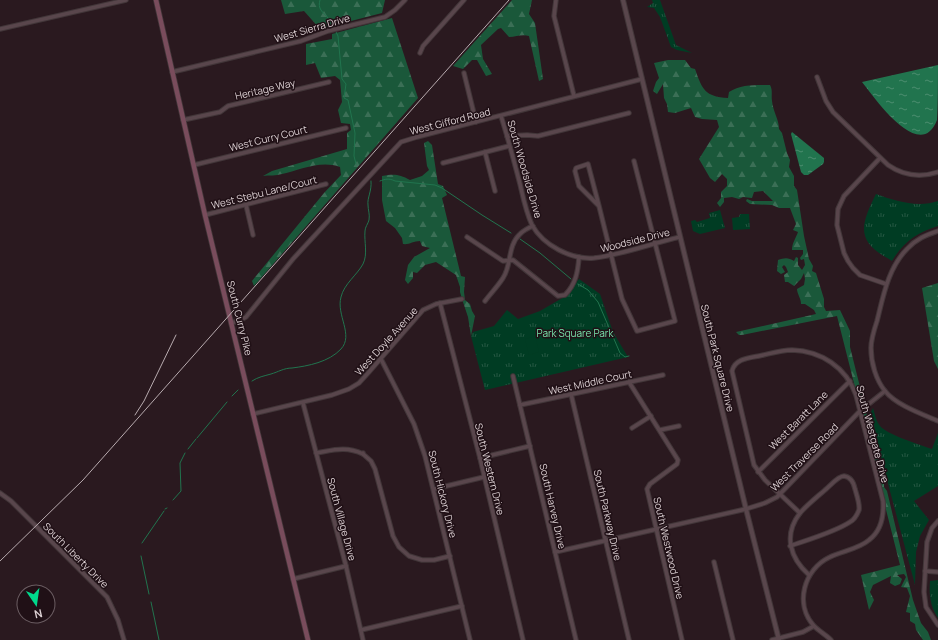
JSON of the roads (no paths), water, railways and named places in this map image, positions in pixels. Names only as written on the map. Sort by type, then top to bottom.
[{"type":"main road","name":"South Curry Pike","points":[[156,0],[205,215],[308,640]]},
{"type":"street","points":[[0,29],[126,0]]},
{"type":"street","name":"West Sierra Drive","points":[[172,72],[302,41],[332,30],[385,17],[405,0]]},
{"type":"street","points":[[420,53],[423,46],[464,0]]},
{"type":"street","points":[[556,0],[554,16],[574,96]]},
{"type":"street","points":[[623,0],[642,79]]},
{"type":"street","points":[[464,73],[476,122]]},
{"type":"street","points":[[817,77],[826,101],[833,112],[880,158],[897,171],[906,174],[918,176],[938,172]]},
{"type":"street","name":"West Gifford Road","points":[[231,323],[241,320],[246,316],[293,259],[401,142],[642,79]]},
{"type":"street","name":"South Park Square Drive","points":[[642,79],[779,639]]},
{"type":"street","name":"Heritage Way","points":[[183,120],[220,112],[228,106],[329,82]]},
{"type":"street","points":[[507,136],[538,136],[629,113]]},
{"type":"street","name":"South Woodside Drive","points":[[501,116],[533,226]]},
{"type":"street","name":"West Curry Court","points":[[194,165],[346,128]]},
{"type":"street","points":[[442,163],[509,146]]},
{"type":"street","points":[[485,152],[495,191]]},
{"type":"street","points":[[880,158],[844,196],[838,210],[837,225],[844,253],[853,268],[860,275],[886,284]]},
{"type":"street","points":[[599,206],[579,186],[575,171],[576,168],[588,164],[599,206],[610,255],[622,299],[637,331],[675,321],[634,161]]},
{"type":"street","name":"West Stebu Lane/Court","points":[[205,215],[326,184]]},
{"type":"street","points":[[246,205],[253,236]]},
{"type":"street","points":[[485,301],[504,278],[510,261],[511,248],[515,240],[520,234],[533,226]]},
{"type":"street","name":"Woodside Drive","points":[[533,226],[549,244],[560,251],[579,257],[593,258],[610,255],[680,237]]},
{"type":"street","points":[[938,231],[924,235],[907,248],[896,262],[886,284],[870,347],[874,369],[885,392],[909,408],[938,421]]},
{"type":"street","points":[[466,237],[503,261],[513,260],[558,296],[565,295],[573,285],[577,276],[579,257]]},
{"type":"street","name":"West Doyle Avenue","points":[[253,414],[339,394],[349,389],[359,382],[381,359],[419,314],[427,308],[440,303],[462,299]]},
{"type":"street","name":"South Western Drive","points":[[440,303],[480,458],[523,640]]},
{"type":"street","name":"South Westgate Drive","points":[[800,513],[758,472],[752,456],[732,371],[733,366],[737,362],[746,358],[791,350],[824,358],[841,370],[850,381],[856,395],[884,511],[880,525],[870,540],[821,562],[809,575],[803,598],[808,614],[814,626],[831,640]]},
{"type":"street","name":"South Hickory Drive","points":[[381,359],[417,431],[425,456],[470,640]]},
{"type":"street","name":"West Middle Court","points":[[520,405],[663,375]]},
{"type":"street","name":"South Harvey Drive","points":[[513,376],[576,640]]},
{"type":"street","name":"West Baratt Lane","points":[[758,472],[850,381]]},
{"type":"street","name":"South Westwood Drive","points":[[629,382],[678,458],[677,464],[648,487],[647,491],[682,640]]},
{"type":"street","name":"West Traverse Road","points":[[555,552],[746,509],[772,500],[860,411],[885,392]]},
{"type":"street","name":"South Parkway Drive","points":[[571,394],[629,640]]},
{"type":"street","name":"South Village Drive","points":[[303,403],[346,566],[363,640]]},
{"type":"street","points":[[632,428],[651,416]]},
{"type":"street","points":[[660,430],[679,426]]},
{"type":"street","points":[[480,458],[530,446]]},
{"type":"street","points":[[316,453],[339,449],[349,449],[363,453],[375,469],[395,541],[402,550],[408,556],[425,560],[450,556]]},
{"type":"street","points":[[434,489],[484,477]]},
{"type":"street","points":[[790,546],[844,525],[854,519],[859,511],[859,505],[854,484],[848,477],[841,477],[800,513],[793,527],[790,546],[799,565],[809,575]]},
{"type":"street","name":"South Liberty Drive","points":[[0,493],[11,501],[107,598],[118,620],[124,640]]},
{"type":"street","points":[[938,521],[932,528],[927,542],[924,592],[925,602],[929,612],[938,625]]},
{"type":"street","points":[[714,562],[733,640]]},
{"type":"street","points":[[293,579],[346,566]]},
{"type":"street","points":[[925,571],[938,572]]},
{"type":"street","points":[[361,630],[462,606]]},
{"type":"street","points":[[772,640],[803,632],[814,626]]},
{"type":"water","points":[[938,65],[937,120],[929,132],[920,135],[909,131],[898,123],[876,100],[862,82]]},
{"type":"water","points":[[792,132],[824,158],[823,164],[808,175],[804,175],[801,172],[791,134]]},
{"type":"waterway","points":[[320,0],[319,6],[322,12],[330,20],[334,27]]},
{"type":"waterway","points":[[335,30],[338,36],[342,79],[346,84],[344,98],[348,100],[355,133],[354,156],[356,164]]},
{"type":"waterway","points":[[380,181],[389,179],[395,181],[435,185],[442,188],[511,233]]},
{"type":"waterway","points":[[252,381],[284,369],[311,365],[324,360],[331,357],[341,349],[345,343],[346,338],[340,304],[341,297],[345,288],[363,264],[366,252],[365,228],[369,220],[368,202],[371,181]]},
{"type":"waterway","points":[[520,239],[540,253],[571,279]]},
{"type":"waterway","points":[[578,284],[588,290],[598,302],[620,353],[625,357],[629,356]]},
{"type":"waterway","points":[[232,396],[238,390]]},
{"type":"waterway","points":[[197,438],[227,402]]},
{"type":"waterway","points":[[188,449],[196,439]]},
{"type":"waterway","points":[[173,500],[181,491],[180,463],[185,453]]},
{"type":"waterway","points":[[142,543],[164,511]]},
{"type":"waterway","points":[[141,556],[149,594]]},
{"type":"waterway","points":[[151,602],[159,640]]},
{"type":"railway","points":[[0,561],[83,480],[509,0]]},
{"type":"railway","points":[[135,415],[144,401],[176,335]]},
{"type":"park label","name":"Park Square Park","points":[[575,333]]}]
